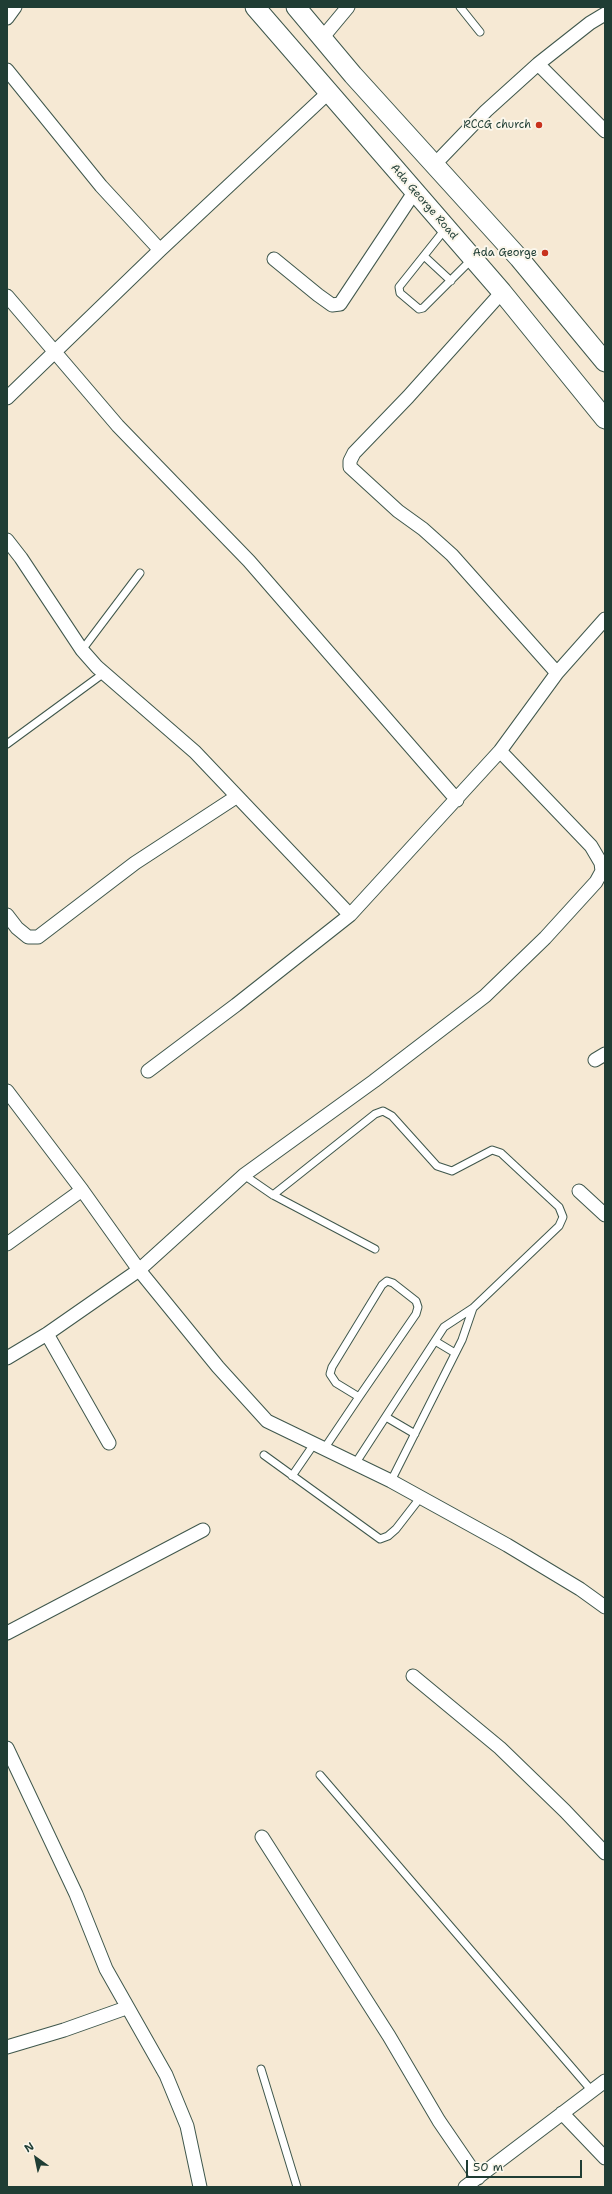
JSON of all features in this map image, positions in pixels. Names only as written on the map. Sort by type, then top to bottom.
[{"type":"main road","name":"Ada George Road","points":[[255,7],[502,292],[605,419]]},
{"type":"main road","points":[[296,7],[323,37],[353,75],[519,258],[605,362]]},
{"type":"street","points":[[7,18],[15,7]]},
{"type":"street","points":[[323,37],[348,7]]},
{"type":"street","points":[[434,165],[486,111],[538,64],[590,23],[605,14]]},
{"type":"street","points":[[538,64],[605,131]]},
{"type":"street","points":[[7,70],[101,186],[160,250]]},
{"type":"street","points":[[7,398],[160,250],[328,92]]},
{"type":"street","points":[[274,259],[332,305],[340,304],[352,289],[415,191]]},
{"type":"street","points":[[502,292],[408,397],[354,453],[350,461],[350,467],[398,511],[452,555],[557,673]]},
{"type":"street","points":[[7,296],[54,353],[118,426],[249,561],[457,800]]},
{"type":"street","points":[[7,540],[22,558],[82,650],[104,673],[195,752],[236,797],[350,915]]},
{"type":"street","points":[[148,1070],[236,1005],[350,915],[457,800],[500,751],[557,673],[605,619]]},
{"type":"street","points":[[7,1358],[47,1334],[139,1270],[244,1175],[374,1081],[485,996],[545,938],[596,882],[602,870],[601,863],[591,846],[500,751]]},
{"type":"street","points":[[7,915],[28,937],[38,937],[135,863],[236,797]]},
{"type":"street","points":[[10,1100],[82,1190],[139,1270],[218,1367],[267,1421],[391,1481],[507,1545],[580,1589],[605,1607]]},
{"type":"street","points":[[7,1244],[82,1190]]},
{"type":"street","points":[[579,1191],[605,1215]]},
{"type":"street","points":[[47,1334],[109,1443]]},
{"type":"street","points":[[7,1633],[203,1530]]},
{"type":"street","points":[[413,1676],[500,1748],[565,1811],[605,1853]]},
{"type":"street","points":[[7,1748],[76,1894],[106,1969],[126,2008],[166,2075],[187,2126],[200,2187]]},
{"type":"street","points":[[262,1837],[389,2036],[439,2121],[478,2178]]},
{"type":"street","points":[[7,2047],[64,2030],[126,2008]]},
{"type":"street","points":[[465,2187],[605,2081]]},
{"type":"street","points":[[562,2113],[605,2158]]},
{"type":"lane","points":[[460,7],[480,32]]},
{"type":"lane","points":[[446,228],[399,287],[400,293],[419,309],[423,308],[473,258]]},
{"type":"lane","points":[[424,256],[451,281]]},
{"type":"lane","points":[[82,650],[140,573]]},
{"type":"lane","points":[[7,744],[104,673]]},
{"type":"lane","points":[[273,1195],[375,1114],[383,1111],[392,1116],[437,1166],[452,1171],[492,1150],[501,1153],[559,1207],[563,1217],[559,1226],[473,1308],[444,1327],[355,1464]]},
{"type":"lane","points":[[244,1175],[273,1195],[375,1249]]},
{"type":"lane","points":[[292,1476],[319,1447],[359,1397],[416,1314],[418,1307],[416,1301],[393,1283],[388,1282],[382,1285],[332,1367],[330,1374],[336,1383],[359,1397]]},
{"type":"lane","points":[[391,1481],[462,1340],[473,1308]]},
{"type":"lane","points":[[435,1341],[455,1353]]},
{"type":"lane","points":[[386,1417],[415,1434]]},
{"type":"lane","points":[[264,1455],[380,1539],[388,1536],[396,1529],[420,1498]]},
{"type":"lane","points":[[320,1775],[592,2091]]},
{"type":"lane","points":[[261,2069],[287,2160],[297,2187]]},
{"type":"place","name":"RCCG church","points":[[539,125]]},
{"type":"place","name":"Ada George","points":[[545,253]]}]
